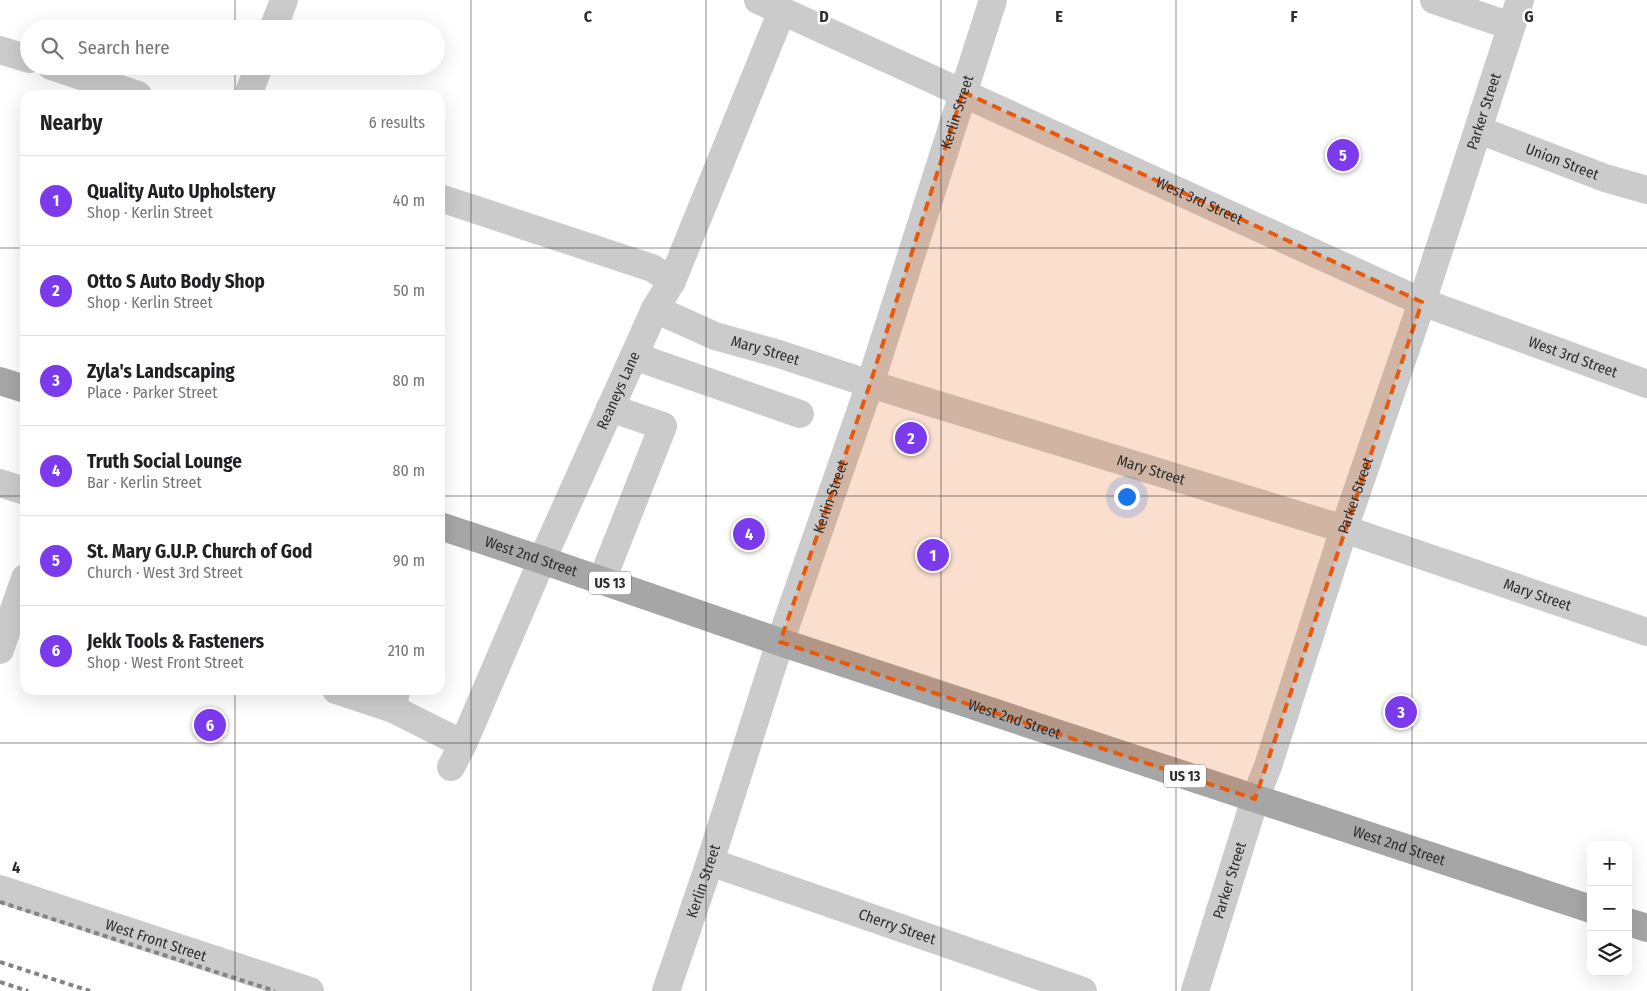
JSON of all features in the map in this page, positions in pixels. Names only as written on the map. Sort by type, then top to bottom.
[{"type":"main road","points":[[0,381],[20,387]]},
{"type":"main road","name":"West 2nd Street","points":[[445,528],[780,642],[1587,908]]},
{"type":"main road","points":[[1632,923],[1647,928]]},
{"type":"street","points":[[276,20],[284,0]]},
{"type":"street","name":"Kerlin Street","points":[[666,991],[710,862],[780,642],[870,384],[993,0]]},
{"type":"street","points":[[1434,0],[1511,26]]},
{"type":"street","name":"Parker Street","points":[[1196,991],[1255,799],[1268,766],[1344,529],[1422,302],[1520,0]]},
{"type":"street","name":"West 3rd Street","points":[[770,6],[1422,302],[1647,384]]},
{"type":"street","name":"Reaneys Lane","points":[[394,699],[457,755],[610,408],[655,309],[672,281],[770,6]]},
{"type":"street","points":[[0,50],[20,56]]},
{"type":"street","points":[[77,75],[123,90]]},
{"type":"street","points":[[250,90],[256,75]]},
{"type":"street","name":"Union Street","points":[[1479,130],[1605,178],[1647,190]]},
{"type":"street","points":[[445,200],[652,268],[672,281]]},
{"type":"street","name":"Mary Street","points":[[655,309],[714,336],[779,354],[870,384],[1344,529],[1647,632]]},
{"type":"street","points":[[634,356],[800,414]]},
{"type":"street","points":[[602,580],[662,426],[610,408]]},
{"type":"street","points":[[0,483],[20,489]]},
{"type":"street","points":[[0,650],[20,595]]},
{"type":"street","points":[[368,695],[394,699]]},
{"type":"street","name":"Cherry Street","points":[[710,862],[1083,991]]},
{"type":"street","name":"West Front Street","points":[[0,889],[310,991]]},
{"type":"highlighted area","points":[[963,92],[1422,302],[1255,799],[780,642],[870,384]]},
{"type":"railway","points":[[0,902],[275,991]]},
{"type":"railway","points":[[0,962],[90,991]]},
{"type":"railway","points":[[0,982],[28,991]]},
{"type":"place","name":"St. Mary G.U.P. Church of God","points":[[1343,155]]},
{"type":"place","name":"Otto S Auto Body Shop","points":[[911,438]]},
{"type":"place","name":"Truth Social Lounge","points":[[749,534]]},
{"type":"place","name":"Quality Auto Upholstery","points":[[933,555]]},
{"type":"place","name":"Zyla's Landscaping","points":[[1401,712]]},
{"type":"place","name":"Jekk Tools & Fasteners","points":[[210,725]]}]
